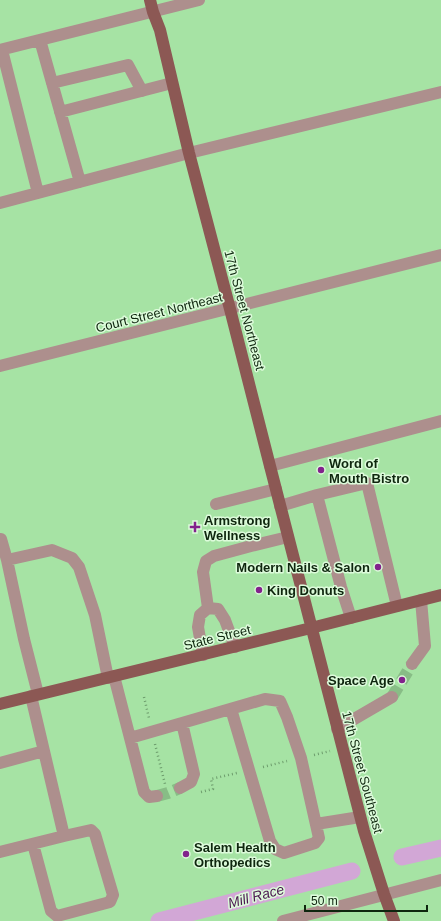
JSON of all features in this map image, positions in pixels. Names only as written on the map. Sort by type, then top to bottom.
[{"type":"main road","name":"17th Street Northeast","points":[[152,6],[160,30],[189,154],[312,628]]},
{"type":"main road","name":"State Street","points":[[0,704],[441,595]]},
{"type":"main road","name":"17th Street Southeast","points":[[312,628],[360,817],[394,921]]},
{"type":"street","points":[[38,193],[1,50],[40,40],[152,6],[199,0]]},
{"type":"street","points":[[40,40],[80,182]]},
{"type":"street","points":[[52,83],[128,65],[142,91]]},
{"type":"street","points":[[60,112],[172,83]]},
{"type":"street","points":[[0,202],[441,92]]},
{"type":"street","name":"Court Street Northeast","points":[[0,366],[441,255]]},
{"type":"street","points":[[270,466],[441,421]]},
{"type":"street","points":[[280,506],[367,483],[397,606]]},
{"type":"street","points":[[216,504],[276,489]]},
{"type":"street","points":[[317,495],[351,618]]},
{"type":"street","points":[[208,608],[202,572],[206,562],[214,556],[288,537]]},
{"type":"street","points":[[1,539],[24,639],[44,752],[64,836]]},
{"type":"street","points":[[7,560],[52,550],[72,558],[79,567],[95,615],[144,792],[149,797],[157,796]]},
{"type":"street","points":[[412,664],[424,646],[421,600]]},
{"type":"street","points":[[203,654],[198,627],[200,614],[208,608],[218,609],[225,620],[235,647]]},
{"type":"street","points":[[337,729],[392,697]]},
{"type":"street","points":[[130,738],[265,699],[280,701],[301,758],[319,838],[315,843],[284,853],[275,849],[270,841],[231,709]]},
{"type":"street","points":[[180,788],[192,782],[194,774],[182,723]]},
{"type":"street","points":[[0,763],[44,752]]},
{"type":"street","points":[[316,824],[360,817]]},
{"type":"street","points":[[0,852],[91,830],[95,834],[113,896],[110,902],[57,916],[51,911],[34,844]]},
{"type":"street","points":[[283,921],[298,919],[384,894],[441,880]]},
{"type":"path","points":[[144,697],[166,786]]},
{"type":"waterway","name":"Mill Race","points":[[402,857],[441,848]]},
{"type":"waterway","name":"Mill Race","points":[[159,921],[352,871]]},
{"type":"tunnel","points":[[392,697],[412,664]]},
{"type":"tunnel","points":[[157,796],[180,788]]},
{"type":"place","name":"Word of Mouth Bistro","points":[[321,470]]},
{"type":"place","name":"Armstrong Wellness","points":[[195,527]]},
{"type":"place","name":"Modern Nails & Salon","points":[[378,567]]},
{"type":"place","name":"King Donuts","points":[[259,590]]},
{"type":"place","name":"Space Age","points":[[402,680]]},
{"type":"place","name":"Salem Health Orthopedics","points":[[186,854]]}]
